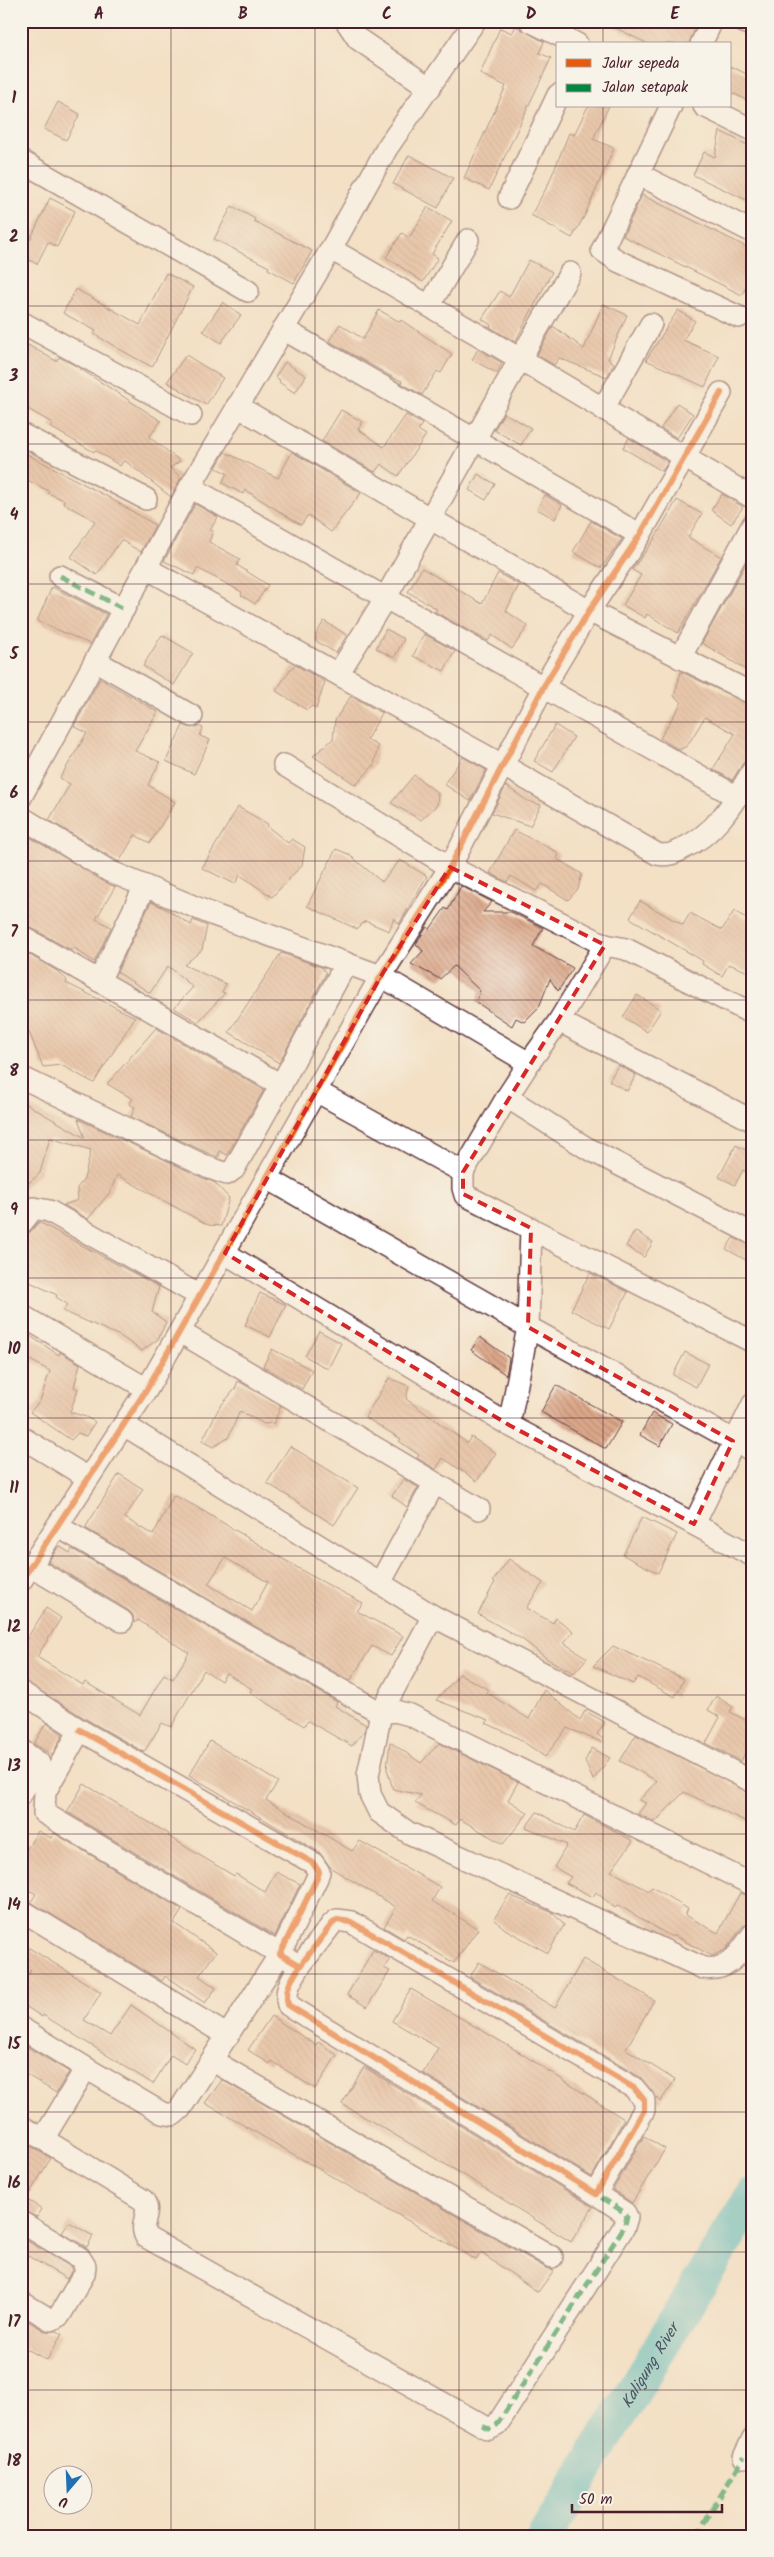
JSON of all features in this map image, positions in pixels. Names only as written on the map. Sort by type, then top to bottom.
[{"type":"street","points":[[346,21],[358,39],[430,88]]},
{"type":"street","points":[[21,797],[190,487],[331,248],[387,148],[475,21]]},
{"type":"street","points":[[530,21],[573,42]]},
{"type":"street","points":[[702,42],[712,21]]},
{"type":"street","points":[[742,21],[753,26]]},
{"type":"street","points":[[509,198],[556,99]]},
{"type":"street","points":[[670,108],[602,250],[618,261],[739,317]]},
{"type":"street","points":[[708,108],[753,130]]},
{"type":"street","points":[[21,161],[248,291]]},
{"type":"street","points":[[638,174],[753,232]]},
{"type":"street","points":[[429,306],[468,240]]},
{"type":"street","points":[[331,248],[753,498]]},
{"type":"street","points":[[338,674],[386,597],[570,273]]},
{"type":"street","points":[[21,322],[191,415]]},
{"type":"street","points":[[604,408],[651,324]]},
{"type":"street","points":[[283,329],[474,441],[640,535]]},
{"type":"street","points":[[122,1621],[27,1574],[148,1389],[381,976],[450,867],[544,686],[589,611],[640,535],[683,456],[721,393]]},
{"type":"street","points":[[237,406],[589,611],[753,694]]},
{"type":"street","points":[[21,434],[146,499]]},
{"type":"street","points":[[190,487],[737,797]]},
{"type":"street","points":[[680,658],[753,524]]},
{"type":"street","points":[[146,568],[504,766],[656,854],[668,856],[694,843],[716,827],[753,770]]},
{"type":"street","points":[[60,576],[124,609]]},
{"type":"street","points":[[96,661],[192,716]]},
{"type":"street","points":[[284,765],[450,867],[605,945],[626,949],[753,1014]]},
{"type":"street","points":[[21,817],[109,870],[145,886],[214,915],[381,976],[529,1063]]},
{"type":"street","points":[[99,981],[145,886]]},
{"type":"street","points":[[21,936],[281,1085]]},
{"type":"street","points":[[605,945],[559,1021],[507,1097],[462,1172],[465,1195],[753,1342]]},
{"type":"street","points":[[23,1079],[207,1167],[227,1174],[234,1169],[346,964]]},
{"type":"street","points":[[559,1021],[753,1121]]},
{"type":"street","points":[[316,1091],[462,1172]]},
{"type":"street","points":[[507,1097],[585,1147],[753,1234]]},
{"type":"street","points":[[267,1178],[528,1328],[753,1451]]},
{"type":"street","points":[[21,1224],[34,1208],[49,1211],[200,1296]]},
{"type":"street","points":[[509,1425],[528,1328],[531,1228]]},
{"type":"street","points":[[225,1253],[509,1425],[753,1556]]},
{"type":"street","points":[[21,1314],[148,1389]]},
{"type":"street","points":[[180,1332],[478,1509]]},
{"type":"street","points":[[694,1524],[753,1404]]},
{"type":"street","points":[[124,1425],[433,1616],[753,1782]]},
{"type":"street","points":[[21,1436],[88,1478]]},
{"type":"street","points":[[380,1583],[434,1484]]},
{"type":"street","points":[[58,1526],[380,1713],[394,1711],[410,1714],[753,1885]]},
{"type":"street","points":[[433,1616],[380,1713],[368,1775],[370,1794],[379,1812],[409,1833],[703,1968],[714,1970],[732,1963],[753,1934]]},
{"type":"street","points":[[21,1692],[80,1730],[313,1863],[318,1872],[317,1878],[280,1954],[213,2061],[180,2110],[173,2115],[162,2113],[21,2028]]},
{"type":"street","points":[[21,1810],[45,1792],[80,1730]]},
{"type":"street","points":[[21,1750],[39,1762],[21,1794]]},
{"type":"street","points":[[45,1792],[44,1813],[55,1821],[300,1966]]},
{"type":"street","points":[[21,1910],[228,2036]]},
{"type":"street","points":[[21,2126],[143,2200],[147,2205],[148,2212],[142,2223],[142,2230],[146,2237],[489,2429],[497,2425],[624,2227],[627,2217],[621,2209],[596,2194],[288,2005],[286,1998],[288,1987],[300,1966],[332,1924],[337,1920],[351,1922],[634,2088],[644,2100],[644,2110],[596,2194]]},
{"type":"street","points":[[213,2061],[552,2257]]},
{"type":"street","points":[[43,2139],[86,2068]]},
{"type":"street","points":[[21,2222],[80,2258],[85,2266],[84,2274],[60,2315],[55,2320],[51,2320],[21,2302]]},
{"type":"street","points":[[744,2457],[753,2438]]},
{"type":"highlighted area","points":[[450,867],[605,945],[463,1172],[463,1194],[531,1228],[528,1327],[733,1441],[694,1524],[509,1425],[225,1253],[381,976]]},
{"type":"building","points":[[602,21],[698,21],[690,42],[644,42]]},
{"type":"building","points":[[516,26],[544,42],[539,53],[551,58],[489,190],[464,178],[506,86],[480,74],[500,28],[512,33]]},
{"type":"building","points":[[732,67],[753,77],[753,103],[732,93]]},
{"type":"building","points":[[58,102],[80,114],[66,140],[44,129]]},
{"type":"building","points":[[587,108],[608,108],[593,139],[614,148],[585,215],[572,238],[531,215],[548,185],[569,133],[574,135]]},
{"type":"building","points":[[720,131],[753,148],[753,203],[693,175],[704,152],[715,157]]},
{"type":"building","points":[[409,155],[453,178],[438,208],[393,184]]},
{"type":"building","points":[[642,195],[753,250],[753,273],[742,295],[623,236]]},
{"type":"building","points":[[50,198],[75,211],[57,247],[48,242],[37,264],[21,256],[21,249],[27,238],[30,240]]},
{"type":"building","points":[[232,206],[255,219],[254,221],[312,251],[294,283],[268,269],[269,267],[214,239]]},
{"type":"building","points":[[428,207],[452,221],[432,254],[438,258],[423,282],[386,257],[402,233],[409,238]]},
{"type":"building","points":[[529,260],[552,272],[515,342],[490,327],[491,325],[482,319],[500,291],[509,297]]},
{"type":"building","points":[[166,273],[193,287],[152,367],[94,334],[96,331],[63,313],[76,289],[140,325]]},
{"type":"building","points":[[223,302],[241,315],[221,343],[203,331]]},
{"type":"building","points":[[603,304],[627,315],[608,359],[614,363],[607,377],[559,358],[554,365],[537,355],[553,326],[584,349]]},
{"type":"building","points":[[379,310],[400,322],[401,320],[452,354],[441,373],[437,371],[422,395],[401,383],[402,381],[329,341],[340,324],[363,339]]},
{"type":"building","points":[[678,310],[695,321],[683,340],[719,356],[705,387],[646,360]]},
{"type":"building","points":[[21,341],[56,361],[59,357],[76,366],[161,421],[149,437],[180,461],[170,468],[181,477],[171,497],[124,460],[120,466],[95,450],[94,452],[50,427],[52,423],[21,405]]},
{"type":"building","points":[[478,349],[502,363],[497,373],[472,360]]},
{"type":"building","points":[[186,355],[223,378],[206,405],[167,382]]},
{"type":"building","points":[[285,362],[306,376],[295,393],[275,377]]},
{"type":"building","points":[[677,403],[693,414],[677,438],[661,428]]},
{"type":"building","points":[[341,410],[363,422],[358,429],[384,447],[406,415],[422,424],[418,430],[426,435],[398,476],[381,464],[375,472],[322,441]]},
{"type":"building","points":[[504,413],[531,428],[521,445],[494,430]]},
{"type":"building","points":[[629,438],[668,462],[662,471],[623,448]]},
{"type":"building","points":[[21,451],[110,498],[155,525],[141,552],[121,540],[97,575],[71,557],[95,521],[63,503],[64,500],[48,493],[49,491],[21,477]]},
{"type":"building","points":[[225,452],[278,478],[292,452],[361,493],[331,532],[308,515],[301,525],[245,490],[243,494],[222,483],[227,473],[216,468]]},
{"type":"building","points":[[478,474],[495,484],[486,500],[469,490]]},
{"type":"building","points":[[722,494],[743,507],[731,524],[711,510]]},
{"type":"building","points":[[545,495],[562,505],[555,519],[537,509]]},
{"type":"building","points":[[677,500],[702,514],[688,537],[721,557],[678,633],[647,614],[645,618],[623,605],[641,575],[632,570],[653,541]]},
{"type":"building","points":[[195,504],[218,517],[210,530],[213,531],[209,542],[240,559],[237,565],[268,585],[255,604],[241,595],[242,592],[197,568],[194,575],[164,561]]},
{"type":"building","points":[[591,521],[622,539],[601,568],[573,552]]},
{"type":"building","points":[[753,551],[753,674],[702,643]]},
{"type":"building","points":[[422,568],[482,604],[498,573],[519,585],[506,611],[528,626],[512,649],[492,635],[488,641],[466,629],[435,612],[437,609],[408,592]]},
{"type":"building","points":[[52,587],[106,614],[90,644],[37,621]]},
{"type":"building","points":[[324,621],[347,635],[336,653],[316,641],[316,634]]},
{"type":"building","points":[[386,629],[404,639],[394,658],[376,648]]},
{"type":"building","points":[[424,634],[455,651],[444,671],[413,656]]},
{"type":"building","points":[[162,635],[193,653],[174,685],[143,666]]},
{"type":"building","points":[[296,665],[325,682],[316,709],[312,706],[307,710],[276,691],[291,668]]},
{"type":"building","points":[[681,672],[753,706],[753,758],[743,763],[732,780],[713,769],[735,734],[705,717],[687,746],[679,750],[660,738],[682,702],[674,696]]},
{"type":"building","points":[[100,679],[158,712],[135,751],[160,762],[148,785],[175,802],[150,843],[135,835],[119,862],[49,820],[70,784],[60,778],[87,733],[74,726]]},
{"type":"building","points":[[351,696],[382,713],[367,739],[378,746],[374,765],[356,785],[313,756],[333,739],[335,720]]},
{"type":"building","points":[[183,725],[192,728],[199,726],[203,728],[200,736],[210,740],[194,774],[166,761]]},
{"type":"building","points":[[555,725],[574,737],[553,772],[534,761]]},
{"type":"building","points":[[463,757],[486,770],[470,801],[444,784]]},
{"type":"building","points":[[414,775],[438,793],[437,805],[421,820],[391,803]]},
{"type":"building","points":[[506,786],[528,801],[541,805],[530,826],[492,813]]},
{"type":"building","points":[[238,807],[268,824],[267,826],[288,843],[292,839],[305,847],[302,865],[272,897],[240,875],[235,884],[202,868]]},
{"type":"building","points":[[514,830],[559,853],[557,859],[582,874],[578,889],[568,900],[542,884],[536,891],[511,876],[507,882],[490,873]]},
{"type":"building","points":[[28,836],[115,887],[96,919],[111,927],[94,962],[73,947],[71,950],[28,926],[31,923],[21,917],[21,846]]},
{"type":"building","points":[[336,849],[348,854],[382,882],[400,860],[427,876],[399,924],[394,918],[389,931],[365,921],[357,929],[307,906]]},
{"type":"building","points":[[461,886],[492,902],[483,912],[511,912],[543,928],[533,946],[573,968],[558,991],[550,979],[539,1007],[524,1022],[516,1018],[512,1026],[476,1002],[480,991],[454,966],[440,979],[411,964],[423,951],[416,944],[427,927],[430,929],[445,908],[448,910]]},
{"type":"building","points":[[640,901],[683,925],[690,913],[722,930],[734,911],[753,922],[753,974],[729,964],[722,976],[702,964],[703,961],[630,918]]},
{"type":"building","points":[[151,902],[191,925],[193,920],[207,926],[202,950],[184,965],[226,984],[222,992],[225,993],[198,1022],[174,1008],[193,987],[168,966],[150,993],[117,972]]},
{"type":"building","points":[[23,951],[57,971],[67,980],[66,983],[135,1017],[94,1083],[61,1065],[43,1067],[21,1012]]},
{"type":"building","points":[[281,953],[321,967],[326,973],[279,1063],[229,1032]]},
{"type":"building","points":[[637,995],[661,1010],[647,1032],[623,1017]]},
{"type":"building","points":[[156,1028],[264,1090],[227,1155],[220,1151],[218,1157],[212,1155],[131,1117],[135,1107],[129,1104],[133,1099],[107,1084]]},
{"type":"building","points":[[618,1065],[636,1075],[627,1091],[609,1081]]},
{"type":"building","points":[[21,1101],[85,1138],[78,1119],[215,1183],[229,1198],[221,1226],[208,1225],[117,1175],[110,1192],[88,1219],[64,1205],[78,1200],[77,1188],[84,1179],[91,1150],[50,1138],[40,1173],[21,1190]]},
{"type":"building","points":[[736,1145],[753,1154],[753,1175],[743,1170],[735,1185],[719,1177]]},
{"type":"building","points":[[39,1222],[159,1287],[152,1312],[166,1322],[158,1339],[142,1351],[120,1336],[63,1311],[67,1304],[56,1297],[57,1295],[30,1282],[21,1291],[21,1236],[30,1232]]},
{"type":"building","points":[[635,1231],[653,1242],[644,1257],[626,1246]]},
{"type":"building","points":[[733,1238],[753,1246],[753,1264],[726,1249]]},
{"type":"building","points":[[590,1273],[628,1292],[609,1329],[571,1310]]},
{"type":"building","points":[[260,1293],[286,1305],[270,1337],[245,1325]]},
{"type":"building","points":[[21,1330],[59,1355],[60,1352],[80,1364],[74,1387],[78,1389],[70,1412],[95,1422],[86,1436],[78,1433],[71,1440],[30,1412],[40,1401],[50,1371],[21,1355]]},
{"type":"building","points":[[319,1331],[341,1343],[328,1369],[305,1356]]},
{"type":"building","points":[[480,1337],[509,1358],[506,1375],[471,1350]]},
{"type":"building","points":[[272,1349],[312,1370],[302,1389],[263,1366]]},
{"type":"building","points":[[685,1352],[708,1364],[696,1387],[673,1375]]},
{"type":"building","points":[[389,1378],[409,1386],[406,1399],[467,1443],[471,1437],[496,1453],[477,1481],[443,1458],[436,1469],[417,1458],[419,1455],[399,1441],[401,1439],[365,1417]]},
{"type":"building","points":[[238,1381],[281,1406],[274,1423],[264,1424],[240,1411],[228,1438],[213,1447],[202,1441],[219,1408],[235,1389]]},
{"type":"building","points":[[556,1385],[622,1422],[606,1449],[541,1412]]},
{"type":"building","points":[[652,1413],[672,1424],[660,1446],[640,1435]]},
{"type":"building","points":[[290,1446],[358,1488],[334,1525],[267,1483]]},
{"type":"building","points":[[119,1474],[143,1489],[125,1518],[153,1535],[174,1495],[308,1574],[363,1603],[357,1611],[403,1636],[391,1656],[372,1646],[350,1681],[85,1528]],"holes":[[[225,1558],[268,1582],[252,1611],[208,1584]]]},
{"type":"building","points":[[403,1479],[418,1487],[407,1507],[392,1496]]},
{"type":"building","points":[[642,1517],[677,1534],[658,1573],[623,1555]]},
{"type":"building","points":[[59,1546],[70,1553],[72,1549],[337,1702],[335,1706],[366,1725],[364,1731],[352,1746],[308,1721],[304,1726],[250,1692],[252,1689],[226,1673],[221,1681],[204,1670],[171,1727],[162,1723],[144,1752],[21,1680],[21,1648],[46,1608],[61,1618],[37,1657],[83,1685],[85,1682],[140,1715],[164,1674],[173,1679],[189,1653],[138,1620],[134,1623],[133,1615],[128,1610],[48,1562]]},
{"type":"building","points":[[509,1559],[543,1583],[526,1608],[553,1623],[556,1618],[573,1631],[564,1643],[587,1658],[574,1673],[549,1660],[522,1639],[478,1614],[495,1582],[493,1581]]},
{"type":"building","points":[[613,1646],[684,1679],[675,1697],[638,1677],[633,1684],[593,1666]]},
{"type":"building","points":[[460,1674],[489,1690],[486,1692],[529,1719],[544,1690],[580,1720],[585,1711],[605,1722],[597,1734],[603,1739],[601,1742],[567,1728],[545,1757],[518,1738],[486,1723],[489,1720],[436,1700]]},
{"type":"building","points":[[716,1696],[733,1707],[730,1712],[753,1724],[753,1738],[741,1761],[706,1743],[720,1717],[708,1710]]},
{"type":"building","points":[[46,1723],[63,1734],[52,1755],[34,1744]]},
{"type":"building","points":[[636,1735],[753,1794],[753,1825],[684,1792],[655,1822],[638,1814],[646,1803],[639,1800],[657,1781],[620,1761]]},
{"type":"building","points":[[210,1741],[278,1782],[266,1800],[352,1851],[360,1841],[440,1887],[432,1901],[478,1929],[454,1963],[407,1935],[404,1939],[384,1927],[396,1907],[331,1868],[319,1852],[189,1775]]},
{"type":"building","points":[[390,1742],[421,1763],[439,1743],[518,1782],[508,1800],[528,1813],[503,1844],[460,1819],[456,1825],[415,1803],[421,1795],[393,1789],[387,1769]]},
{"type":"building","points":[[592,1748],[610,1758],[593,1780],[585,1761]]},
{"type":"building","points":[[84,1784],[169,1834],[168,1836],[234,1876],[236,1874],[265,1892],[276,1872],[300,1884],[275,1936],[67,1812]]},
{"type":"building","points":[[537,1812],[574,1832],[584,1815],[633,1841],[611,1871],[649,1891],[652,1887],[688,1909],[685,1915],[718,1933],[740,1893],[753,1897],[753,1922],[743,1926],[725,1950],[712,1956],[673,1935],[672,1937],[618,1905],[615,1908],[596,1892],[593,1897],[566,1883],[571,1877],[554,1867],[567,1845],[526,1827]]},
{"type":"building","points":[[38,1831],[51,1838],[54,1833],[182,1910],[174,1923],[216,1952],[199,1976],[216,1988],[205,2003],[165,1976],[162,1981],[31,1902],[36,1894],[21,1886],[21,1858]]},
{"type":"building","points":[[509,1895],[553,1913],[564,1925],[548,1953],[505,1929],[494,1919]]},
{"type":"building","points":[[21,1943],[101,1992],[84,2020],[110,2036],[131,2005],[195,2049],[185,2064],[171,2055],[153,2084],[21,2003],[21,1985],[31,1970],[21,1964]]},
{"type":"building","points":[[373,1950],[390,1959],[384,1968],[390,1971],[367,2007],[347,1995]]},
{"type":"building","points":[[583,1959],[654,2000],[626,2049],[675,2080],[660,2102],[640,2077],[470,1977],[479,1962],[555,2008]]},
{"type":"building","points":[[411,1989],[519,2052],[624,2119],[592,2177],[423,2073],[438,2048],[392,2021]]},
{"type":"building","points":[[271,2016],[316,2045],[318,2042],[337,2055],[315,2089],[272,2061],[270,2064],[248,2050]]},
{"type":"building","points":[[21,2043],[69,2072],[56,2093],[21,2071]]},
{"type":"building","points":[[364,2067],[593,2207],[571,2242],[462,2174],[342,2104]]},
{"type":"building","points":[[222,2080],[546,2268],[554,2270],[538,2292],[481,2253],[476,2260],[205,2103]]},
{"type":"building","points":[[644,2136],[665,2149],[632,2203],[613,2190]]},
{"type":"building","points":[[21,2141],[51,2158],[26,2199],[42,2209],[37,2217],[21,2210]]},
{"type":"building","points":[[69,2222],[93,2236],[87,2247],[62,2233]]},
{"type":"building","points":[[21,2237],[71,2267],[72,2270],[67,2279],[21,2252]]},
{"type":"building","points":[[21,2317],[45,2331],[57,2331],[62,2334],[47,2360],[21,2346]]},
{"type":"waterway","name":"Kaligung River","points":[[545,2536],[753,2195]]},
{"type":"marked path","points":[[60,576],[124,609]]},
{"type":"marked path","points":[[482,2426],[489,2429],[497,2425],[624,2227],[627,2217],[625,2213],[596,2194]]},
{"type":"marked path","points":[[696,2536],[744,2457]]},
{"type":"cycle path","points":[[21,1581],[147,1389],[381,976],[450,867],[544,686],[589,611],[640,535],[721,393]]},
{"type":"cycle path","points":[[80,1730],[313,1863],[319,1872],[317,1878],[280,1954],[300,1966],[288,1989],[288,2005],[596,2194],[644,2110],[644,2100],[634,2088],[351,1922],[337,1920],[332,1924],[300,1966]]}]
